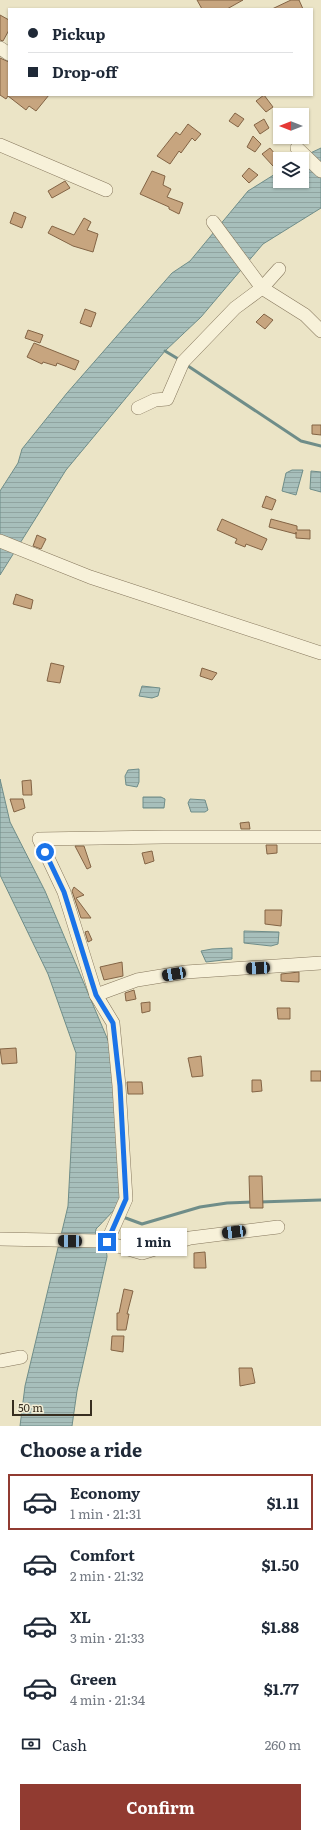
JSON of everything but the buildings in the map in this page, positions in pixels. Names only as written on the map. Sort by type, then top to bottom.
[{"type":"street","points":[[0,145],[106,190]]},
{"type":"street","points":[[299,150],[321,171]]},
{"type":"street","points":[[214,224],[262,288],[305,315],[321,331]]},
{"type":"street","points":[[138,408],[155,400],[167,399],[183,362],[235,308],[262,288],[279,269]]},
{"type":"street","points":[[0,541],[90,577],[321,653]]},
{"type":"street","points":[[107,1239],[125,1205],[126,1199],[120,1086],[113,1023],[96,995],[64,892],[39,839],[321,837]]},
{"type":"street","points":[[96,995],[137,980],[186,972],[321,963]]},
{"type":"street","points":[[0,1239],[107,1239],[142,1253],[190,1238],[278,1227]]},
{"type":"street","points":[[0,1361],[21,1357]]},
{"type":"water","points":[[321,148],[321,208],[263,244],[201,317],[165,351],[66,470],[0,575],[0,491],[18,463],[22,449],[67,393],[172,273],[190,261],[248,191],[273,175],[273,188],[309,188],[309,154]]},
{"type":"water","points":[[292,470],[303,470],[296,495],[282,491],[286,473]]},
{"type":"water","points":[[311,471],[321,472],[321,492],[310,489]]},
{"type":"water","points":[[142,686],[160,688],[158,696],[152,698],[139,696]]},
{"type":"water","points":[[139,769],[139,782],[137,787],[126,785],[125,776],[128,770]]},
{"type":"water","points":[[0,779],[10,822],[45,891],[110,1045],[123,1191],[117,1207],[96,1229],[96,1237],[105,1248],[107,1257],[77,1391],[72,1426],[20,1426],[25,1386],[68,1206],[76,1053],[48,974],[0,875]]},
{"type":"water","points":[[143,797],[161,797],[165,799],[164,808],[143,808]]},
{"type":"water","points":[[190,799],[205,800],[208,810],[205,812],[191,812],[188,803]]},
{"type":"water","points":[[244,931],[279,932],[278,944],[271,946],[244,943]]},
{"type":"water","points":[[232,948],[232,959],[206,962],[201,951],[212,949]]},
{"type":"waterway","points":[[165,351],[180,360]]},
{"type":"waterway","points":[[185,364],[301,441],[321,446]]},
{"type":"waterway","points":[[259,1202],[321,1200]]},
{"type":"waterway","points":[[123,1217],[142,1224],[200,1207],[227,1203],[253,1202]]},
{"type":"route","points":[[45,852],[64,892],[96,995],[113,1023],[120,1086],[126,1199],[125,1205],[107,1242]]}]
